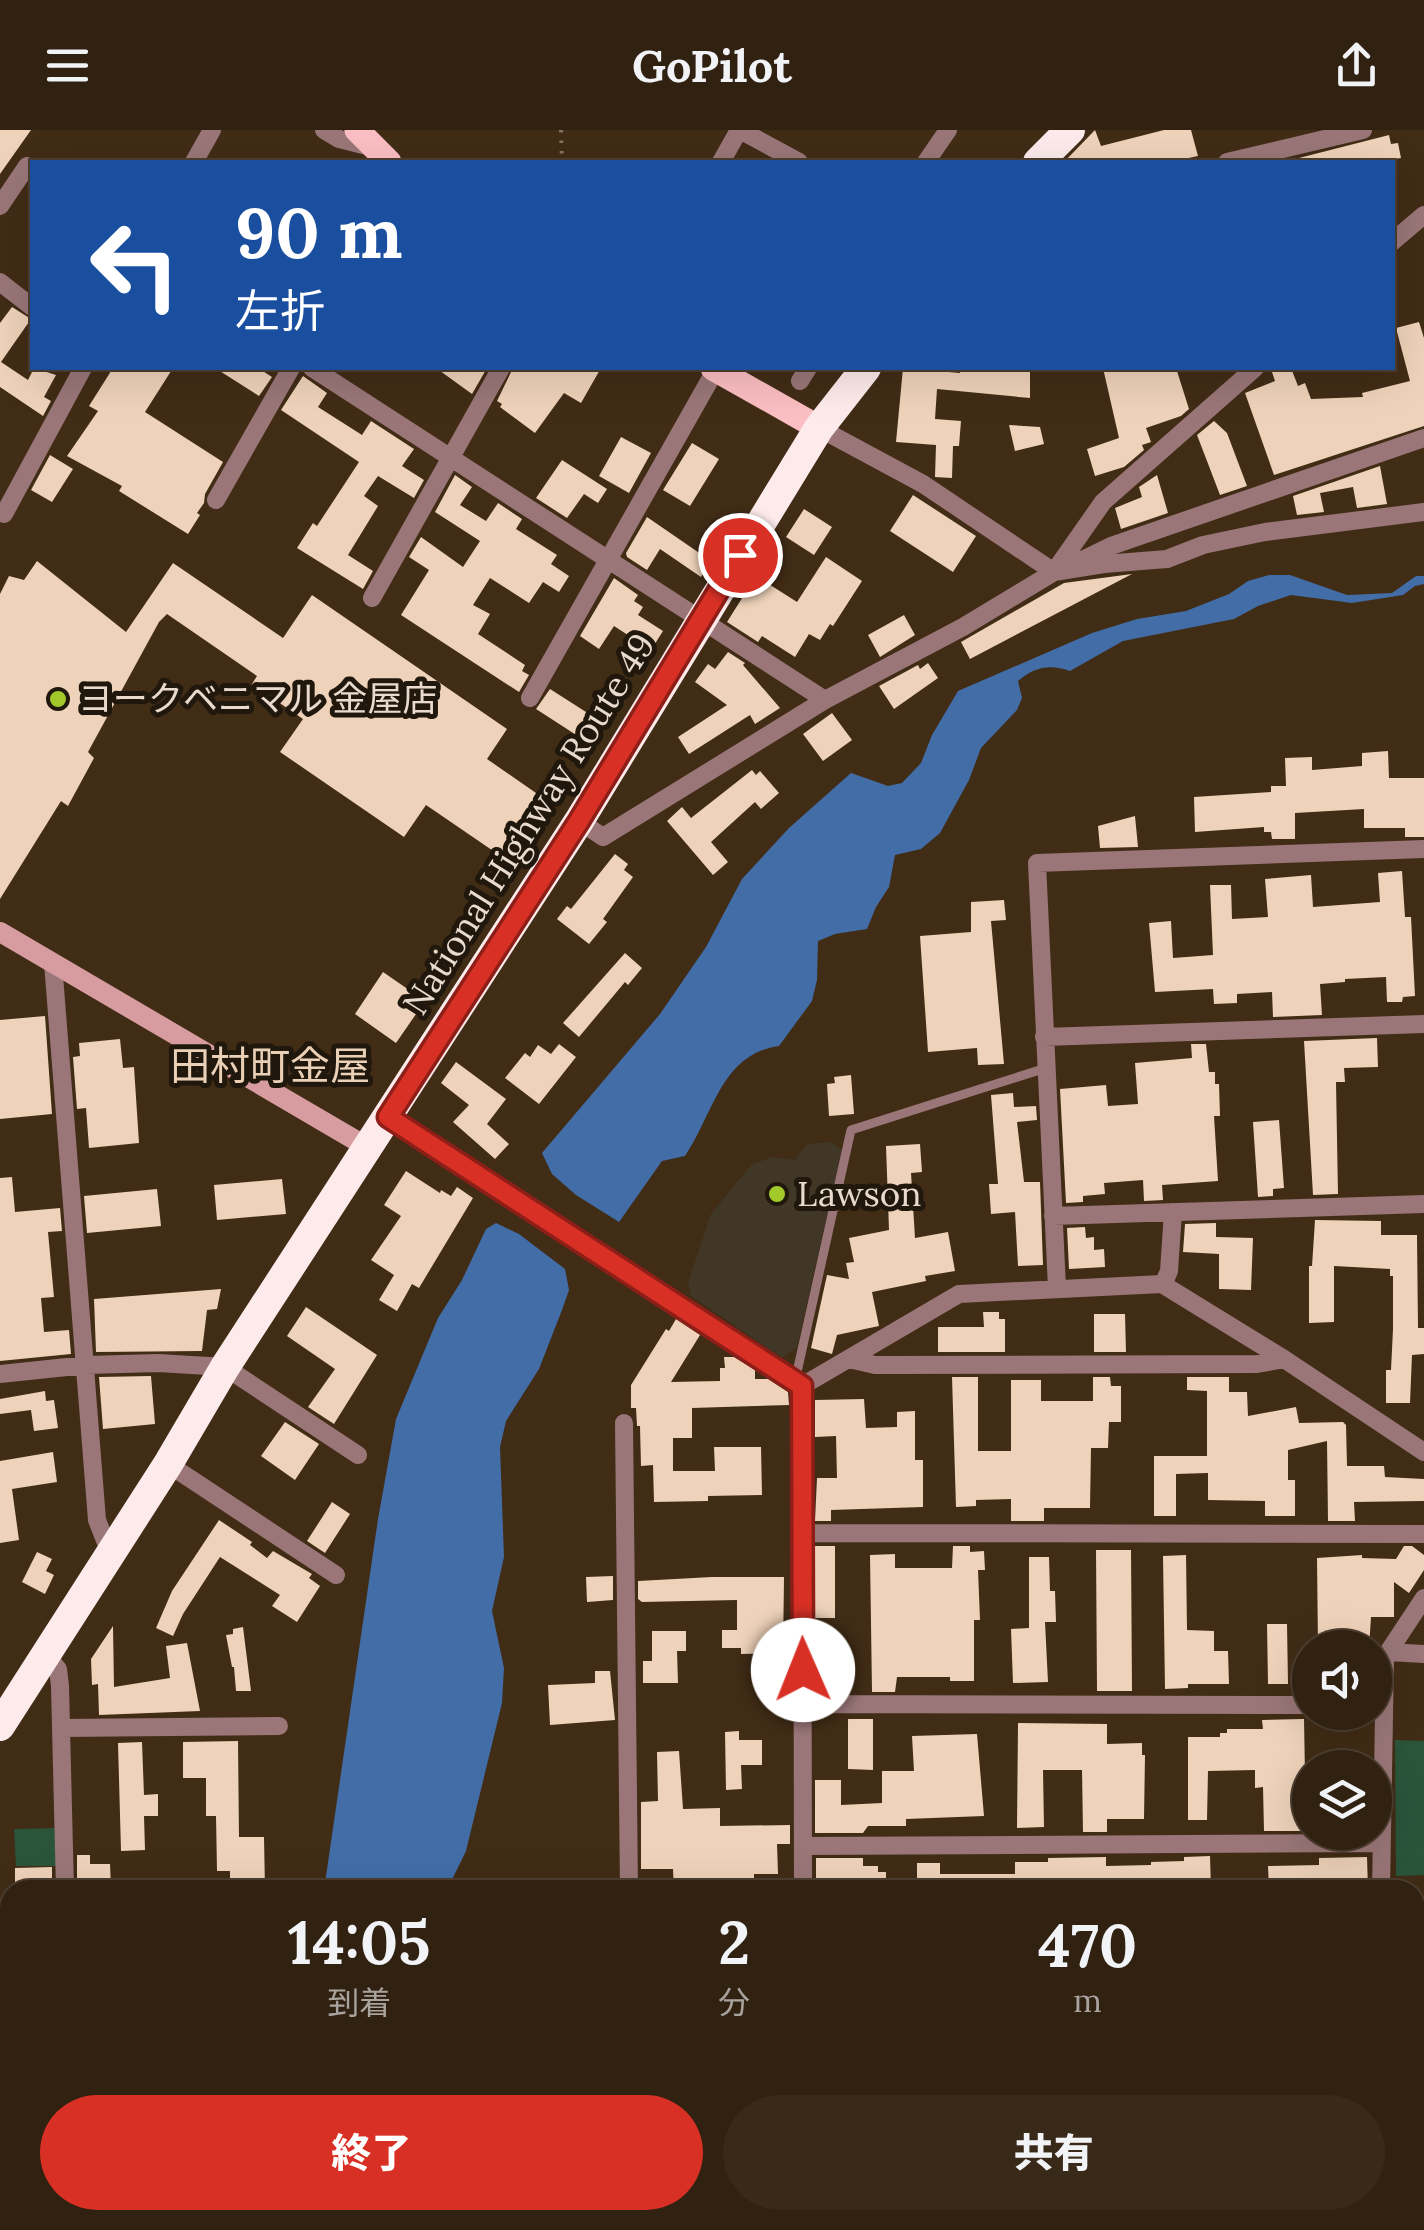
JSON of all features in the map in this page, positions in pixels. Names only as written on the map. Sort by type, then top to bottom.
[{"type":"highway","points":[[1040,160],[1070,130]]},
{"type":"highway","name":"National Highway Route 49","points":[[0,1726],[168,1464],[225,1367],[579,821],[819,428],[864,370]]},
{"type":"main road","points":[[718,370],[819,428]]},
{"type":"street","points":[[195,160],[212,130]]},
{"type":"street","points":[[324,130],[338,139],[372,146]]},
{"type":"street","points":[[722,160],[740,130],[795,160]]},
{"type":"street","points":[[927,160],[948,130]]},
{"type":"street","points":[[1236,160],[1364,130]]},
{"type":"street","points":[[0,206],[27,166]]},
{"type":"street","points":[[1395,239],[1424,215]]},
{"type":"street","points":[[0,282],[30,305]]},
{"type":"street","points":[[0,512],[4,514],[82,370]]},
{"type":"street","points":[[216,500],[290,370]]},
{"type":"street","points":[[315,370],[454,456],[545,521],[825,700]]},
{"type":"street","points":[[372,598],[500,370]]},
{"type":"street","points":[[530,698],[714,370]]},
{"type":"street","points":[[1054,572],[1104,502],[1253,370]]},
{"type":"street","points":[[819,428],[923,484],[1054,572],[1167,559],[1219,541],[1301,526],[1424,512]]},
{"type":"street","points":[[579,821],[603,837],[825,700],[963,627],[1054,572],[1111,546],[1424,438]]},
{"type":"street","points":[[1056,1288],[1037,862],[1424,849]]},
{"type":"street","points":[[0,932],[367,1147]]},
{"type":"street","points":[[54,963],[97,1520],[110,1553]]},
{"type":"street","points":[[1044,1037],[1424,1024]]},
{"type":"street","points":[[388,1117],[799,1384]]},
{"type":"street","points":[[1053,1216],[1424,1204]]},
{"type":"street","points":[[1163,1285],[1169,1271],[1173,1212]]},
{"type":"street","points":[[799,1384],[959,1294],[1163,1285],[1424,1452]]},
{"type":"street","points":[[849,1359],[875,1365],[1257,1364],[1284,1359]]},
{"type":"street","points":[[0,1374],[158,1362],[225,1367],[358,1455]]},
{"type":"street","points":[[799,1384],[803,1880]]},
{"type":"street","points":[[624,1423],[628,1880]]},
{"type":"street","points":[[168,1464],[336,1576]]},
{"type":"street","points":[[801,1533],[1424,1534]]},
{"type":"street","points":[[1392,1646],[1424,1598]]},
{"type":"street","points":[[1392,1652],[1424,1654]]},
{"type":"street","points":[[46,1654],[58,1669],[65,1880]]},
{"type":"street","points":[[803,1704],[1292,1705]]},
{"type":"street","points":[[61,1728],[280,1726]]},
{"type":"street","points":[[803,1846],[1292,1843]]},
{"type":"street","points":[[1381,1880],[1382,1850]]},
{"type":"lane","points":[[799,1384],[851,1130],[1046,1068]]},
{"type":"path","points":[[561,130],[562,160]]},
{"type":"shaded area","points":[[832,1142],[842,1150],[797,1347],[782,1358],[691,1296],[688,1283],[711,1214],[751,1165],[772,1157],[795,1160],[807,1144]]},
{"type":"green space","points":[[1395,1740],[1424,1741],[1424,1875],[1396,1876]]},
{"type":"green space","points":[[60,1828],[62,1866],[16,1866],[14,1829]]},
{"type":"water","points":[[1269,575],[1290,575],[1347,595],[1392,593],[1416,576],[1424,576],[1424,584],[1403,595],[1352,603],[1291,595],[1234,619],[1123,641],[1070,671],[1049,667],[1024,676],[1018,681],[1022,698],[1017,710],[981,748],[969,780],[940,833],[921,849],[895,855],[889,887],[867,929],[818,941],[812,1001],[779,1046],[759,1051],[731,1073],[685,1156],[662,1161],[619,1222],[576,1195],[552,1174],[542,1153],[660,1014],[706,947],[742,879],[789,828],[851,773],[888,786],[902,783],[921,763],[932,735],[958,691],[1092,633],[1137,619],[1186,611]]},
{"type":"water","points":[[496,1223],[519,1234],[565,1269],[569,1290],[539,1369],[506,1421],[500,1447],[504,1557],[492,1611],[504,1668],[502,1703],[466,1851],[452,1880],[325,1880],[396,1419],[438,1318],[462,1280],[486,1229]]},
{"type":"building","points":[[0,130],[31,130],[0,174]]},
{"type":"building","points":[[1095,130],[1101,146],[1164,130],[1191,130],[1198,156],[1179,160],[1066,160]]},
{"type":"building","points":[[1389,135],[1391,144],[1398,143],[1401,158],[1299,160]]},
{"type":"building","points":[[12,307],[30,318],[1,362],[28,380],[33,370],[56,375],[44,397],[51,401],[43,416],[0,387],[0,323]]},
{"type":"building","points":[[1419,322],[1424,338],[1424,426],[1274,475],[1245,393],[1275,381],[1272,372],[1278,370],[1292,370],[1298,386],[1305,383],[1311,399],[1363,397],[1362,393],[1410,381],[1396,328]]},
{"type":"building","points":[[112,370],[172,370],[145,412],[223,462],[188,534],[119,491],[122,486],[67,456],[98,411],[89,406]]},
{"type":"building","points":[[218,370],[261,370],[272,377],[259,396]]},
{"type":"building","points":[[439,370],[486,370],[472,394]]},
{"type":"building","points":[[512,370],[600,370],[581,403],[564,393],[535,433],[497,401]]},
{"type":"building","points":[[903,370],[1030,370],[1030,398],[937,389],[935,419],[961,421],[959,446],[953,446],[952,478],[935,477],[936,445],[896,442]]},
{"type":"building","points":[[1103,370],[1177,370],[1189,409],[1181,416],[1146,428],[1151,442],[1142,445],[1144,450],[1124,467],[1095,476],[1087,449],[1119,438]]},
{"type":"building","points":[[303,376],[327,393],[318,407],[362,435],[371,421],[414,449],[402,466],[424,480],[414,498],[378,476],[364,496],[378,506],[348,555],[373,571],[363,589],[297,548],[313,523],[317,526],[359,462],[281,410]]},
{"type":"building","points":[[1214,421],[1227,433],[1247,486],[1220,495],[1197,435]]},
{"type":"building","points":[[1009,425],[1040,427],[1044,444],[1015,451]]},
{"type":"building","points":[[621,437],[651,453],[629,493],[599,476]]},
{"type":"building","points":[[692,443],[719,459],[690,506],[663,490]]},
{"type":"building","points":[[50,455],[73,469],[52,502],[31,490]]},
{"type":"building","points":[[562,460],[607,489],[598,503],[584,494],[567,518],[536,498]]},
{"type":"building","points":[[1380,466],[1387,504],[1357,508],[1353,487],[1320,493],[1324,512],[1297,515],[1293,496]]},
{"type":"building","points":[[455,475],[472,487],[460,505],[486,521],[498,503],[522,519],[516,529],[557,555],[551,564],[569,576],[559,592],[543,582],[529,603],[490,578],[473,605],[490,614],[478,634],[525,665],[522,671],[529,675],[519,692],[401,615],[429,570],[409,557],[421,537],[463,567],[480,541],[435,512]]},
{"type":"building","points":[[1157,475],[1168,513],[1121,529],[1115,508],[1142,497],[1139,487]]},
{"type":"building","points":[[913,495],[976,536],[953,572],[890,531]]},
{"type":"building","points":[[804,509],[832,527],[814,555],[786,537]]},
{"type":"building","points":[[647,517],[711,561],[701,577],[660,549],[647,570],[627,557]]},
{"type":"building","points":[[826,557],[862,581],[833,626],[830,624],[820,640],[809,634],[795,657],[762,636],[758,642],[727,622],[756,576],[797,602]]},
{"type":"building","points":[[37,561],[126,632],[173,563],[283,638],[312,595],[507,729],[487,759],[546,800],[505,859],[426,805],[404,837],[280,752],[303,719],[252,684],[257,676],[167,614],[88,752],[94,758],[68,806],[61,801],[0,899],[0,594],[9,576],[24,580]]},
{"type":"building","points":[[1132,574],[970,659],[961,642],[1064,583]]},
{"type":"building","points":[[614,578],[638,595],[634,601],[643,607],[638,615],[663,631],[651,650],[614,626],[599,649],[580,636]]},
{"type":"building","points":[[904,615],[915,635],[880,657],[868,635]]},
{"type":"building","points":[[728,652],[745,663],[780,708],[755,724],[750,715],[689,754],[678,737],[727,705],[695,682],[708,664],[715,669]]},
{"type":"building","points":[[928,663],[938,678],[894,709],[879,686]]},
{"type":"building","points":[[550,689],[597,719],[584,740],[536,709]]},
{"type":"building","points":[[832,713],[852,740],[823,761],[803,734]]},
{"type":"building","points":[[1388,751],[1389,778],[1424,778],[1424,837],[1405,837],[1405,828],[1364,828],[1364,809],[1295,813],[1295,839],[1272,839],[1271,832],[1264,832],[1264,827],[1195,832],[1194,797],[1271,792],[1271,786],[1286,786],[1285,758],[1312,757],[1312,770],[1362,766],[1362,753]]},
{"type":"building","points":[[752,770],[756,775],[760,771],[779,793],[761,809],[755,802],[711,842],[728,862],[713,875],[667,821],[682,807],[691,818]]},
{"type":"building","points":[[1135,816],[1138,847],[1100,848],[1098,826]]},
{"type":"building","points":[[615,854],[628,864],[624,870],[633,877],[589,944],[557,919],[567,906],[571,909]]},
{"type":"building","points":[[1402,871],[1405,917],[1411,917],[1415,996],[1403,997],[1402,1002],[1387,1002],[1386,977],[1345,979],[1320,984],[1322,1015],[1273,1017],[1272,992],[1237,994],[1237,1003],[1214,1004],[1213,989],[1155,992],[1149,923],[1171,921],[1173,958],[1213,955],[1210,885],[1231,885],[1232,919],[1268,917],[1265,879],[1311,875],[1313,907],[1380,902],[1378,873]]},
{"type":"building","points":[[1004,900],[1006,920],[991,921],[1004,1064],[978,1065],[977,1048],[928,1052],[920,936],[971,932],[971,902]]},
{"type":"building","points":[[625,953],[642,968],[628,985],[625,982],[579,1037],[563,1023]]},
{"type":"building","points":[[383,972],[425,1001],[396,1043],[355,1014]]},
{"type":"building","points":[[45,1016],[52,1114],[0,1119],[0,1020]]},
{"type":"building","points":[[1377,1038],[1378,1067],[1344,1068],[1345,1082],[1336,1082],[1338,1194],[1313,1195],[1304,1041]]},
{"type":"building","points":[[120,1039],[123,1068],[134,1067],[139,1143],[89,1148],[86,1108],[77,1109],[73,1057],[80,1056],[79,1043]]},
{"type":"building","points":[[559,1044],[576,1057],[539,1104],[505,1078],[525,1053],[530,1057],[538,1045],[551,1054]]},
{"type":"building","points":[[1191,1044],[1206,1044],[1209,1072],[1215,1072],[1215,1084],[1219,1084],[1220,1116],[1214,1116],[1218,1181],[1162,1185],[1163,1200],[1144,1201],[1143,1180],[1104,1183],[1105,1194],[1066,1203],[1060,1089],[1106,1085],[1108,1106],[1138,1104],[1135,1063],[1192,1058]]},
{"type":"building","points":[[456,1062],[506,1099],[487,1124],[509,1144],[495,1159],[453,1122],[469,1105],[441,1083]]},
{"type":"building","points":[[851,1075],[854,1114],[829,1116],[827,1084],[835,1083],[834,1077]]},
{"type":"building","points":[[1013,1093],[1014,1107],[1036,1106],[1037,1120],[1017,1122],[1024,1182],[1040,1182],[1043,1265],[1018,1266],[1015,1212],[991,1214],[989,1184],[998,1184],[991,1095]]},
{"type":"building","points":[[1279,1120],[1284,1188],[1273,1189],[1273,1196],[1258,1197],[1253,1122]]},
{"type":"building","points":[[920,1144],[922,1172],[911,1173],[915,1238],[948,1232],[955,1271],[872,1292],[879,1326],[837,1335],[832,1354],[811,1348],[827,1275],[849,1279],[846,1263],[854,1262],[849,1238],[889,1230],[886,1146]]},
{"type":"building","points":[[406,1171],[440,1193],[441,1190],[451,1196],[457,1187],[473,1198],[419,1288],[412,1284],[397,1311],[379,1300],[394,1275],[371,1260],[401,1216],[384,1205]]},
{"type":"building","points":[[12,1177],[15,1212],[60,1208],[62,1231],[48,1232],[54,1297],[41,1298],[44,1332],[69,1330],[71,1354],[0,1361],[0,1178]]},
{"type":"building","points":[[282,1179],[286,1214],[217,1220],[214,1185]]},
{"type":"building","points":[[157,1189],[161,1226],[87,1233],[84,1196]]},
{"type":"building","points":[[1315,1220],[1381,1221],[1381,1235],[1417,1235],[1418,1328],[1424,1328],[1424,1354],[1412,1355],[1410,1403],[1386,1403],[1386,1370],[1391,1370],[1393,1329],[1390,1269],[1334,1266],[1334,1322],[1309,1323],[1309,1266]]},
{"type":"building","points":[[1216,1223],[1216,1237],[1253,1238],[1251,1290],[1219,1289],[1219,1254],[1183,1252],[1185,1224]]},
{"type":"building","points":[[1085,1227],[1086,1238],[1094,1237],[1094,1250],[1104,1249],[1105,1267],[1069,1269],[1067,1228]]},
{"type":"building","points":[[221,1289],[217,1309],[207,1310],[202,1351],[96,1352],[94,1299]]},
{"type":"building","points":[[306,1307],[377,1355],[334,1424],[308,1407],[335,1369],[287,1336]]},
{"type":"building","points":[[983,1312],[999,1312],[999,1319],[1005,1319],[1005,1352],[938,1352],[938,1327],[984,1327]]},
{"type":"building","points":[[1094,1314],[1125,1314],[1126,1352],[1094,1352]]},
{"type":"building","points":[[676,1319],[700,1335],[671,1382],[720,1381],[724,1357],[734,1357],[755,1370],[755,1379],[768,1379],[788,1392],[789,1405],[692,1408],[692,1438],[673,1438],[673,1471],[715,1471],[714,1447],[761,1447],[762,1495],[654,1502],[653,1465],[641,1466],[640,1426],[636,1408],[631,1408],[631,1385]]},
{"type":"building","points":[[151,1376],[155,1424],[103,1429],[99,1377]]},
{"type":"building","points":[[952,1377],[978,1377],[978,1451],[1011,1451],[1011,1380],[1041,1380],[1041,1401],[1093,1401],[1093,1377],[1110,1377],[1111,1386],[1121,1386],[1121,1422],[1109,1422],[1108,1448],[1091,1448],[1090,1508],[1044,1508],[1044,1521],[1011,1521],[1011,1499],[976,1500],[976,1506],[956,1507]]},
{"type":"building","points":[[1187,1377],[1229,1377],[1229,1392],[1247,1392],[1248,1416],[1296,1407],[1299,1423],[1343,1422],[1347,1466],[1384,1466],[1385,1477],[1424,1479],[1424,1501],[1354,1502],[1355,1521],[1328,1521],[1327,1441],[1288,1450],[1288,1480],[1295,1480],[1295,1516],[1265,1516],[1265,1501],[1208,1500],[1208,1473],[1176,1474],[1176,1516],[1154,1516],[1154,1456],[1207,1456],[1207,1391],[1187,1390]]},
{"type":"building","points":[[45,1391],[46,1401],[54,1400],[58,1428],[34,1431],[31,1410],[0,1414],[0,1399]]},
{"type":"building","points":[[864,1399],[866,1428],[897,1427],[897,1412],[915,1411],[915,1460],[923,1460],[923,1507],[831,1510],[831,1521],[815,1521],[817,1478],[837,1478],[836,1436],[815,1437],[815,1400]]},
{"type":"building","points":[[285,1422],[319,1444],[295,1480],[261,1456]]},
{"type":"building","points":[[53,1452],[57,1482],[12,1489],[19,1540],[0,1543],[0,1461]]},
{"type":"building","points":[[332,1502],[350,1514],[325,1553],[307,1541]]},
{"type":"building","points":[[219,1520],[252,1542],[250,1545],[267,1558],[273,1551],[312,1574],[309,1578],[320,1586],[297,1622],[272,1606],[280,1595],[220,1557],[173,1636],[156,1628],[172,1591]]},
{"type":"building","points":[[815,1546],[835,1546],[835,1618],[815,1618]]},
{"type":"building","points":[[953,1546],[970,1546],[970,1552],[984,1551],[985,1570],[978,1570],[980,1620],[974,1620],[974,1681],[897,1677],[895,1692],[872,1692],[870,1555],[895,1554],[895,1568],[952,1568]]},
{"type":"building","points":[[1404,1546],[1412,1546],[1424,1555],[1424,1570],[1409,1593],[1394,1582],[1394,1617],[1371,1617],[1370,1630],[1318,1630],[1317,1558],[1362,1555],[1396,1559]]},
{"type":"building","points":[[1096,1550],[1131,1550],[1132,1691],[1097,1691]]},
{"type":"building","points":[[37,1552],[52,1559],[46,1571],[54,1575],[45,1594],[22,1582]]},
{"type":"building","points":[[1186,1555],[1187,1630],[1214,1631],[1214,1651],[1228,1651],[1229,1684],[1188,1684],[1188,1688],[1165,1689],[1163,1556]]},
{"type":"building","points":[[1029,1557],[1049,1557],[1056,1622],[1045,1622],[1048,1682],[1013,1683],[1011,1629],[1029,1628]]},
{"type":"building","points":[[613,1576],[613,1600],[587,1602],[586,1577]]},
{"type":"building","points":[[784,1577],[783,1653],[741,1654],[741,1648],[722,1648],[722,1630],[737,1630],[737,1600],[638,1599],[638,1581]]},
{"type":"building","points":[[1267,1624],[1287,1624],[1288,1684],[1268,1684]]},
{"type":"building","points":[[113,1626],[114,1687],[170,1678],[166,1646],[187,1643],[200,1711],[99,1715],[98,1684],[92,1685],[91,1659]]},
{"type":"building","points":[[243,1627],[251,1691],[236,1691],[226,1635]]},
{"type":"building","points":[[652,1631],[686,1631],[686,1651],[677,1651],[678,1683],[643,1683],[643,1661],[652,1661]]},
{"type":"building","points":[[595,1671],[610,1671],[615,1720],[550,1725],[548,1685],[595,1683]]},
{"type":"building","points":[[848,1719],[873,1719],[873,1770],[848,1769]]},
{"type":"building","points":[[1292,1719],[1292,1730],[1304,1730],[1305,1750],[1292,1750],[1292,1831],[1264,1831],[1263,1787],[1255,1788],[1255,1770],[1208,1771],[1207,1820],[1188,1820],[1188,1737],[1220,1737],[1227,1729],[1263,1729],[1262,1720]]},
{"type":"building","points":[[1018,1723],[1107,1724],[1107,1744],[1142,1743],[1144,1819],[1107,1819],[1107,1832],[1083,1832],[1082,1770],[1043,1770],[1044,1827],[1017,1828]]},
{"type":"building","points":[[739,1731],[739,1740],[762,1740],[762,1765],[741,1765],[742,1789],[726,1790],[725,1732]]},
{"type":"building","points":[[977,1734],[984,1816],[906,1819],[906,1826],[868,1826],[863,1833],[815,1833],[815,1780],[841,1780],[841,1805],[882,1803],[882,1771],[914,1771],[912,1736]]},
{"type":"building","points":[[238,1741],[239,1837],[264,1837],[265,1880],[230,1880],[230,1871],[217,1871],[216,1816],[206,1816],[206,1778],[183,1778],[183,1742]]},
{"type":"building","points":[[142,1742],[144,1795],[158,1794],[158,1816],[144,1816],[145,1850],[121,1851],[118,1743]]},
{"type":"building","points":[[679,1751],[683,1809],[720,1808],[720,1826],[790,1825],[790,1844],[777,1844],[778,1874],[754,1874],[754,1880],[674,1880],[673,1869],[641,1869],[641,1802],[658,1801],[657,1752]]},
{"type":"building","points":[[77,1855],[90,1855],[90,1864],[110,1864],[111,1880],[77,1880]]},
{"type":"building","points":[[1210,1856],[1211,1880],[917,1880],[917,1863],[940,1863],[940,1874],[1015,1874],[1015,1862],[1048,1862],[1048,1858],[1106,1857],[1106,1866],[1151,1865],[1184,1861],[1184,1857]]},
{"type":"building","points":[[1367,1857],[1368,1880],[1269,1880],[1268,1866],[1319,1865],[1319,1858]]},
{"type":"building","points":[[816,1858],[863,1858],[863,1866],[878,1866],[878,1872],[886,1872],[886,1880],[816,1880]]},
{"type":"building","points":[[52,1867],[52,1880],[15,1880],[15,1868]]},
{"type":"place","name":"ヨークベニマル 金屋店","points":[[58,699]]},
{"type":"place","name":"Lawson","points":[[777,1194]]},
{"type":"district","name":"田村町金屋","points":[[270,1066]]},
{"type":"route","points":[[740,555],[579,821],[388,1117],[802,1386],[803,1670]]}]
